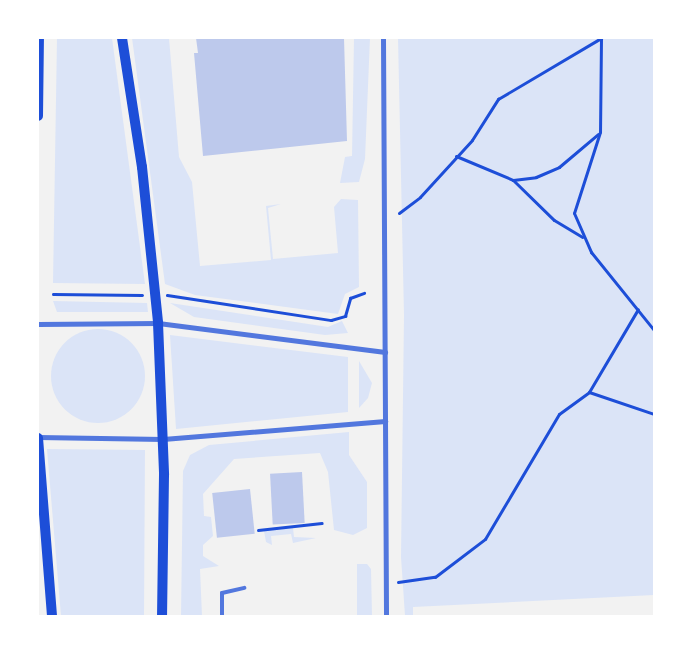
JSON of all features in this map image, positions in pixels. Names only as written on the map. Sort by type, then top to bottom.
[{"type":"main road","points":[[38,116],[39,38]]},
{"type":"main road","points":[[122,38],[142,167],[158,323],[163,439],[162,616]]},
{"type":"main road","points":[[38,438],[52,616]]},
{"type":"street","points":[[383,38],[386,616]]},
{"type":"street","points":[[38,324],[158,323],[385,352]]},
{"type":"street","points":[[38,438],[163,439],[385,421]]},
{"type":"lane","points":[[217,616],[225,590],[244,588]]},
{"type":"lane","points":[[220,611],[222,616]]},
{"type":"path","points":[[601,38],[600,132],[576,198],[574,213],[582,237],[654,330]]},
{"type":"path","points":[[399,213],[420,197],[456,156],[504,94],[601,38]]},
{"type":"path","points":[[513,180],[536,178],[559,167],[600,132]]},
{"type":"path","points":[[456,156],[513,180],[554,220],[582,237]]},
{"type":"path","points":[[166,295],[331,320],[345,316],[350,298],[364,293]]},
{"type":"path","points":[[53,294],[147,295]]},
{"type":"path","points":[[398,582],[435,577],[479,546],[559,414],[589,392],[638,309]]},
{"type":"path","points":[[589,392],[654,414]]},
{"type":"path","points":[[258,530],[322,523]]},
{"type":"shaded area","points":[[57,38],[112,38],[145,284],[53,283]]},
{"type":"shaded area","points":[[132,38],[169,38],[179,157],[192,182],[200,266],[271,260],[266,206],[281,204],[268,208],[273,259],[338,253],[334,207],[341,199],[358,200],[359,287],[345,294],[338,314],[195,295],[165,284]]},
{"type":"shaded area","points":[[354,38],[370,38],[365,159],[359,182],[340,183],[345,157],[352,156]]},
{"type":"shaded area","points":[[398,38],[654,38],[654,595],[413,607],[413,616],[405,616],[401,557],[404,315]]},
{"type":"shaded area","points":[[53,301],[147,303],[148,312],[57,312]]},
{"type":"shaded area","points":[[170,303],[328,327],[342,321],[348,333],[325,335],[194,317]]},
{"type":"shaded area","points":[[98,329],[116,333],[131,343],[141,358],[145,376],[141,394],[131,409],[116,419],[98,423],[80,419],[65,409],[55,394],[51,376],[55,358],[65,343],[80,333]]},
{"type":"shaded area","points":[[170,335],[348,357],[348,412],[176,429]]},
{"type":"shaded area","points":[[359,361],[372,383],[368,398],[359,408]]},
{"type":"shaded area","points":[[349,432],[349,455],[367,482],[367,528],[353,535],[334,530],[328,472],[320,453],[234,459],[203,494],[204,516],[211,517],[213,536],[203,545],[203,556],[219,566],[200,569],[202,616],[181,616],[183,471],[190,455],[209,445]]},
{"type":"shaded area","points":[[47,449],[145,450],[144,616],[61,616]]},
{"type":"shaded area","points":[[293,528],[294,537],[316,538],[293,543],[291,534],[271,536],[272,545],[266,542],[264,531]]},
{"type":"shaded area","points":[[357,564],[367,564],[371,569],[372,616],[357,616]]},
{"type":"building","points":[[196,38],[344,38],[347,141],[203,156],[194,53],[198,53]]},
{"type":"building","points":[[302,472],[305,523],[273,525],[270,474]]},
{"type":"building","points":[[250,489],[255,534],[217,538],[212,493]]}]
